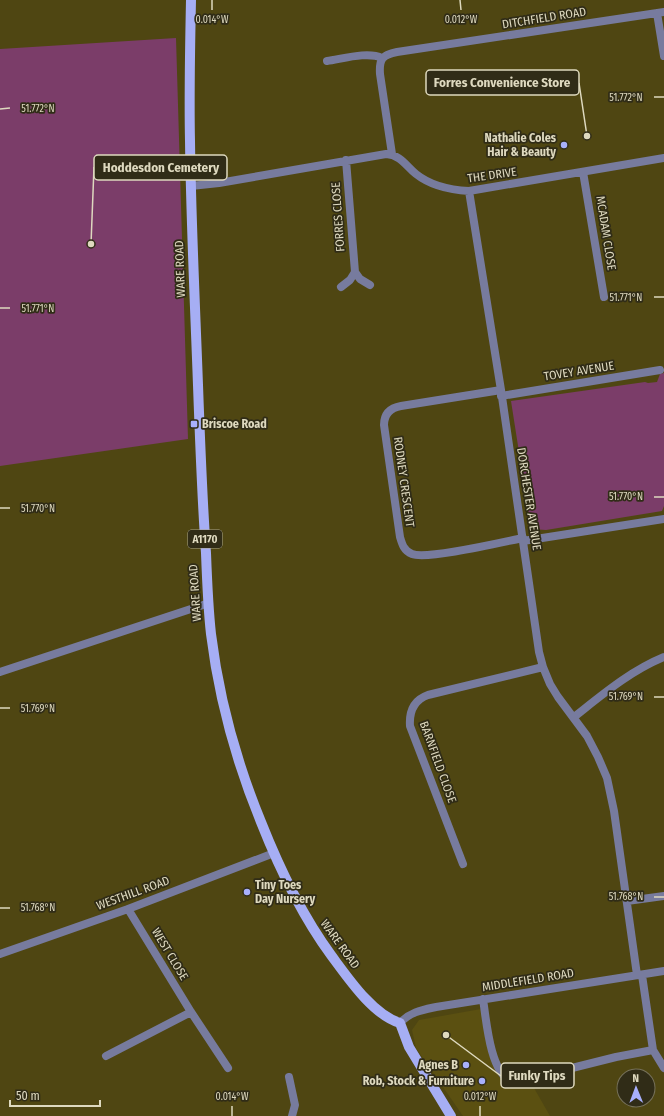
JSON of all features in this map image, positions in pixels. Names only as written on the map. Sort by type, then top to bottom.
[{"type":"main road","name":"WARE ROAD","points":[[191,0],[190,142],[201,464],[208,603],[216,668],[229,728],[246,783],[274,853],[305,917],[338,964],[358,989],[378,1010],[391,1020],[400,1023]]},
{"type":"main road","points":[[400,1023],[409,1047],[451,1116]]},
{"type":"street","points":[[660,12],[664,56]]},
{"type":"street","name":"DITCHFIELD ROAD","points":[[327,61],[365,55],[376,55],[382,58],[386,55],[397,52],[660,12]]},
{"type":"street","points":[[191,186],[219,183],[380,154],[392,154],[380,74],[380,62],[382,58]]},
{"type":"street","name":"THE DRIVE","points":[[392,154],[402,159],[417,174],[432,183],[449,189],[469,191],[664,158]]},
{"type":"street","name":"FORRES CLOSE","points":[[346,160],[355,272]]},
{"type":"street","name":"MCADAM CLOSE","points":[[583,172],[604,297]]},
{"type":"street","name":"DORCHESTER AVENUE","points":[[469,191],[543,667],[554,691],[574,717],[605,771],[611,793],[626,901],[653,1050]]},
{"type":"street","points":[[341,287],[350,280],[355,272],[360,279],[370,285]]},
{"type":"street","name":"TOVEY AVENUE","points":[[501,393],[660,370]]},
{"type":"street","name":"RODNEY CRESCENT","points":[[501,393],[401,406],[391,409],[388,412],[384,420],[384,425],[401,542],[405,549],[411,554],[421,556],[664,519]]},
{"type":"street","points":[[0,672],[208,603]]},
{"type":"street","points":[[574,717],[633,673],[664,657]]},
{"type":"street","name":"BARNFIELD CLOSE","points":[[463,864],[410,726],[411,710],[420,698],[428,695],[543,667]]},
{"type":"street","name":"WESTHILL ROAD","points":[[0,954],[274,853]]},
{"type":"street","points":[[626,901],[664,896]]},
{"type":"street","name":"WEST CLOSE","points":[[128,908],[191,1012],[228,1068]]},
{"type":"street","name":"MIDDLEFIELD ROAD","points":[[400,1023],[416,1012],[664,971]]},
{"type":"street","points":[[483,1000],[490,1044],[494,1057],[502,1072],[511,1080],[532,1078],[616,1057],[653,1050],[664,1068]]},
{"type":"street","points":[[106,1056],[191,1012]]},
{"type":"street","points":[[289,1077],[294,1112]]},
{"type":"shaded area","points":[[176,38],[188,439],[0,466],[0,49]]},
{"type":"shaded area","points":[[664,373],[664,506],[662,511],[546,530],[531,529],[511,401],[645,382],[657,382],[660,374]]},
{"type":"shaded area","points":[[481,1009],[494,1064],[508,1082],[530,1081],[550,1116],[463,1116],[416,1048],[412,1030],[419,1020]]},
{"type":"place","name":"Forres Convenience Store","points":[[587,136]]},
{"type":"place","name":"Nathalie Coles Hair & Beauty","points":[[564,145]]},
{"type":"place","name":"Hoddesdon Cemetery","points":[[91,244]]},
{"type":"place","name":"Briscoe Road","points":[[194,424]]},
{"type":"place","name":"Tiny Toes Day Nursery","points":[[247,892]]},
{"type":"place","name":"Funky Tips","points":[[446,1035]]},
{"type":"place","name":"Agnes B","points":[[466,1065]]},
{"type":"place","name":"Rob, Stock & Furniture","points":[[482,1081]]}]
